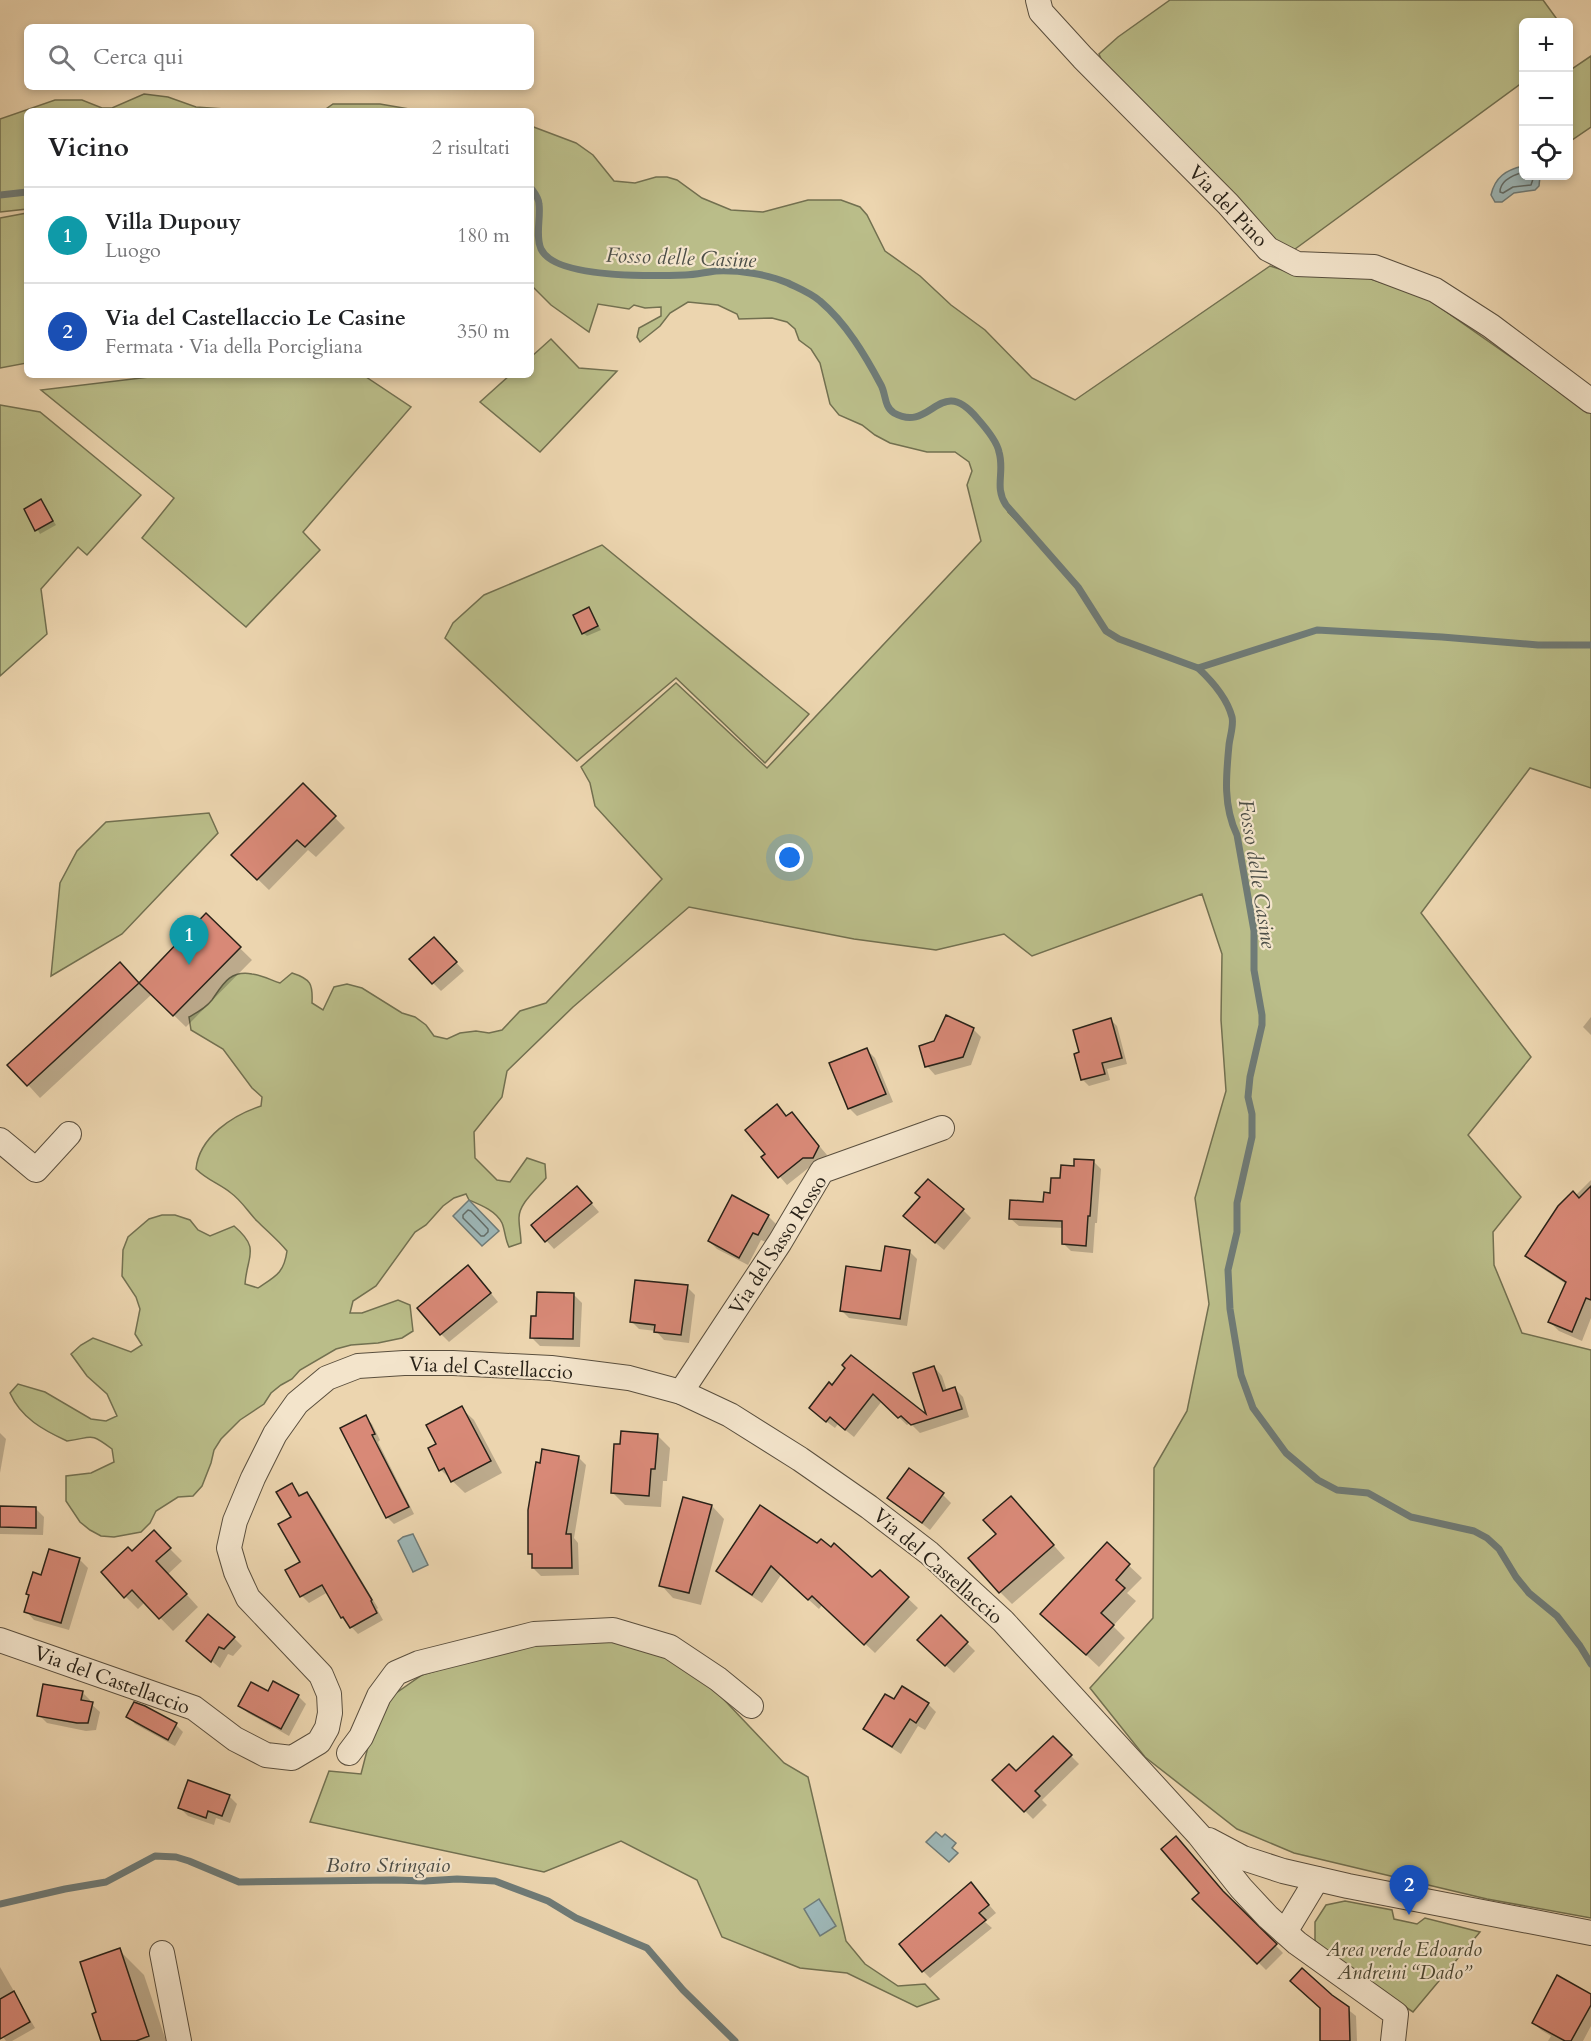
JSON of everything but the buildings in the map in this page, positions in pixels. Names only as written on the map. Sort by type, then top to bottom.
[{"type":"street","name":"Via del Pino","points":[[1038,0],[1041,12],[1083,58],[1228,204],[1268,249],[1297,264],[1374,267],[1435,290],[1491,326],[1591,401]]},
{"type":"street","name":"Via del Sasso Rosso","points":[[681,1392],[780,1242],[822,1171],[942,1128]]},
{"type":"street","points":[[0,1140],[36,1170],[69,1134]]},
{"type":"street","name":"Via del Castellaccio","points":[[0,1640],[194,1708],[235,1739],[266,1755],[292,1758],[319,1742],[327,1728],[330,1713],[329,1694],[321,1675],[248,1598],[236,1572],[229,1548],[235,1521],[253,1478],[275,1434],[297,1402],[327,1378],[358,1366],[404,1363],[551,1368],[629,1378],[681,1392],[730,1415],[800,1459],[929,1552],[1003,1621],[1198,1835],[1241,1888],[1285,1932],[1396,2014],[1393,2041]]},
{"type":"street","points":[[319,1742],[356,1756],[361,1737],[379,1696],[396,1674],[419,1663],[534,1634],[613,1630],[670,1647],[718,1679],[751,1706]]},
{"type":"street","points":[[1198,1835],[1243,1858],[1283,1871],[1591,1933]]},
{"type":"street","points":[[1241,1888],[1243,1858]]},
{"type":"street","points":[[1285,1932],[1317,1879]]},
{"type":"street","points":[[162,1953],[179,2041]]},
{"type":"green space","points":[[1170,0],[1543,0],[1556,18],[1519,18],[1519,85],[1291,252],[1277,247],[1104,66],[1099,54],[1118,37]]},
{"type":"green space","points":[[1591,56],[1591,127],[1573,139],[1573,72],[1573,68]]},
{"type":"green space","points":[[144,94],[168,97],[196,107],[210,108],[112,108]]},
{"type":"green space","points":[[55,100],[82,100],[102,108],[32,108]]},
{"type":"green space","points":[[333,104],[380,104],[403,108],[327,108]]},
{"type":"green space","points":[[24,111],[24,209],[0,212],[0,119]]},
{"type":"green space","points":[[534,127],[576,143],[593,155],[614,181],[635,183],[656,177],[667,177],[677,180],[702,198],[731,210],[763,212],[808,200],[841,200],[860,207],[867,215],[885,251],[920,276],[951,305],[985,330],[1032,378],[1075,400],[1270,266],[1295,274],[1353,273],[1425,297],[1591,413],[1591,788],[1530,768],[1421,913],[1531,1057],[1468,1135],[1521,1197],[1493,1232],[1494,1265],[1522,1333],[1591,1350],[1591,1918],[1487,1899],[1294,1853],[1237,1829],[1145,1757],[1090,1688],[1153,1618],[1154,1468],[1187,1411],[1209,1304],[1195,1198],[1226,1091],[1221,1020],[1222,954],[1202,894],[1032,956],[1004,934],[936,950],[854,939],[689,907],[573,1007],[507,1071],[502,1097],[474,1132],[475,1158],[497,1180],[510,1182],[527,1158],[545,1164],[546,1178],[525,1202],[520,1213],[521,1243],[509,1247],[502,1223],[496,1215],[469,1200],[466,1194],[454,1198],[443,1206],[426,1225],[415,1232],[376,1286],[353,1301],[350,1313],[362,1313],[398,1300],[410,1305],[413,1331],[402,1338],[336,1349],[300,1370],[292,1379],[271,1393],[264,1404],[240,1420],[221,1439],[214,1450],[202,1486],[193,1496],[178,1497],[156,1511],[150,1523],[141,1532],[114,1537],[101,1536],[80,1522],[66,1501],[66,1476],[91,1473],[114,1462],[112,1449],[94,1438],[86,1437],[67,1441],[50,1432],[20,1410],[10,1393],[18,1384],[45,1392],[91,1419],[106,1421],[117,1416],[107,1394],[87,1376],[71,1354],[93,1338],[131,1352],[142,1345],[135,1334],[140,1309],[136,1297],[122,1276],[123,1250],[128,1237],[149,1219],[162,1215],[175,1215],[190,1220],[198,1230],[210,1236],[234,1226],[250,1247],[245,1284],[258,1288],[278,1273],[286,1258],[287,1251],[238,1199],[196,1169],[203,1147],[211,1137],[229,1121],[261,1106],[262,1097],[252,1088],[223,1049],[191,1030],[189,1017],[202,1010],[233,976],[244,973],[252,974],[280,983],[292,973],[310,983],[312,1003],[323,1010],[334,987],[347,984],[362,988],[402,1013],[415,1017],[426,1025],[434,1036],[447,1039],[460,1033],[476,1031],[489,1033],[502,1030],[520,1011],[546,1003],[662,879],[595,806],[590,783],[581,767],[676,683],[767,768],[981,541],[967,485],[972,471],[969,462],[955,452],[927,452],[890,443],[862,425],[839,415],[830,404],[820,363],[811,349],[799,340],[795,329],[787,322],[772,318],[739,319],[737,314],[718,305],[688,302],[670,313],[660,326],[640,342],[637,337],[639,328],[661,316],[661,307],[645,308],[634,305],[629,309],[598,304],[589,332],[551,305],[534,288]],"holes":[[[1002,497],[1067,573],[1008,512]]]},
{"type":"green space","points":[[24,214],[24,364],[0,368],[0,218]]},
{"type":"green space","points":[[551,339],[579,368],[617,371],[540,452],[480,402],[507,378],[534,378],[534,354]]},
{"type":"green space","points":[[141,378],[368,378],[411,407],[303,532],[320,550],[246,627],[142,538],[174,498],[41,390]]},
{"type":"green space","points":[[0,405],[40,412],[141,495],[87,555],[78,547],[41,589],[47,634],[0,676]]},
{"type":"green space","points":[[602,545],[809,714],[765,763],[676,678],[577,761],[445,638],[453,623],[484,595]]},
{"type":"green space","points":[[209,813],[218,833],[122,934],[51,976],[60,883],[77,851],[106,822]]},
{"type":"green space","points":[[610,1641],[667,1656],[712,1687],[784,1763],[808,1777],[846,1941],[865,1964],[898,1986],[925,1984],[939,1999],[917,2007],[847,1973],[800,1968],[722,1937],[697,1880],[621,1841],[544,1872],[310,1822],[329,1771],[361,1774],[369,1743],[389,1698],[422,1675],[526,1644]]},
{"type":"green space","name":"Area verde Edoardo Andreini “Dado”","points":[[1345,1901],[1392,1910],[1394,1919],[1417,1924],[1425,1918],[1480,1932],[1413,2012],[1327,1955],[1315,1941],[1315,1922],[1326,1905]]},
{"type":"water","points":[[1519,167],[1519,180],[1540,180],[1539,186],[1535,190],[1514,193],[1502,202],[1495,202],[1491,195],[1495,183],[1511,170]]},
{"type":"water","points":[[469,1200],[499,1231],[482,1246],[453,1216]]},
{"type":"water","points":[[413,1534],[428,1565],[413,1572],[398,1541]]},
{"type":"water","points":[[936,1832],[942,1837],[945,1834],[956,1843],[952,1848],[958,1853],[949,1862],[926,1842]]},
{"type":"water","points":[[819,1899],[836,1926],[820,1936],[804,1909]]},
{"type":"waterway","name":"Fosso delle Casine","points":[[0,195],[24,192]]},
{"type":"waterway","name":"Fosso delle Casine","points":[[534,192],[539,202],[538,233],[541,249],[550,259],[565,266],[585,271],[630,275],[693,275],[716,271],[753,273],[780,280],[820,301],[854,340],[883,389],[888,407],[894,413],[907,417],[918,416],[944,402],[953,401],[964,406],[977,418],[998,448],[1001,459],[1000,486],[1006,505],[1078,587],[1106,631],[1119,639],[1198,668],[1218,690],[1227,703],[1232,720],[1227,768],[1229,813],[1237,835],[1254,931],[1254,970],[1262,1015],[1248,1097],[1252,1114],[1252,1137],[1237,1203],[1237,1232],[1228,1270],[1230,1309],[1241,1375],[1253,1408],[1286,1453],[1318,1480],[1337,1490],[1368,1493],[1411,1517],[1474,1531],[1487,1538],[1499,1549],[1529,1593],[1557,1616],[1591,1664]]},
{"type":"waterway","points":[[1198,668],[1317,630],[1538,645],[1591,645]]},
{"type":"waterway","name":"Botro Stringaio","points":[[0,1904],[106,1882],[155,1856],[176,1857],[189,1861],[239,1882],[457,1879],[495,1881],[548,1901],[576,1918],[647,1948],[683,1990],[735,2041]]},
{"type":"place","name":"Villa Dupouy","points":[[189,965]]},
{"type":"place","name":"Via del Castellaccio Le Casine","points":[[1409,1915]]}]
